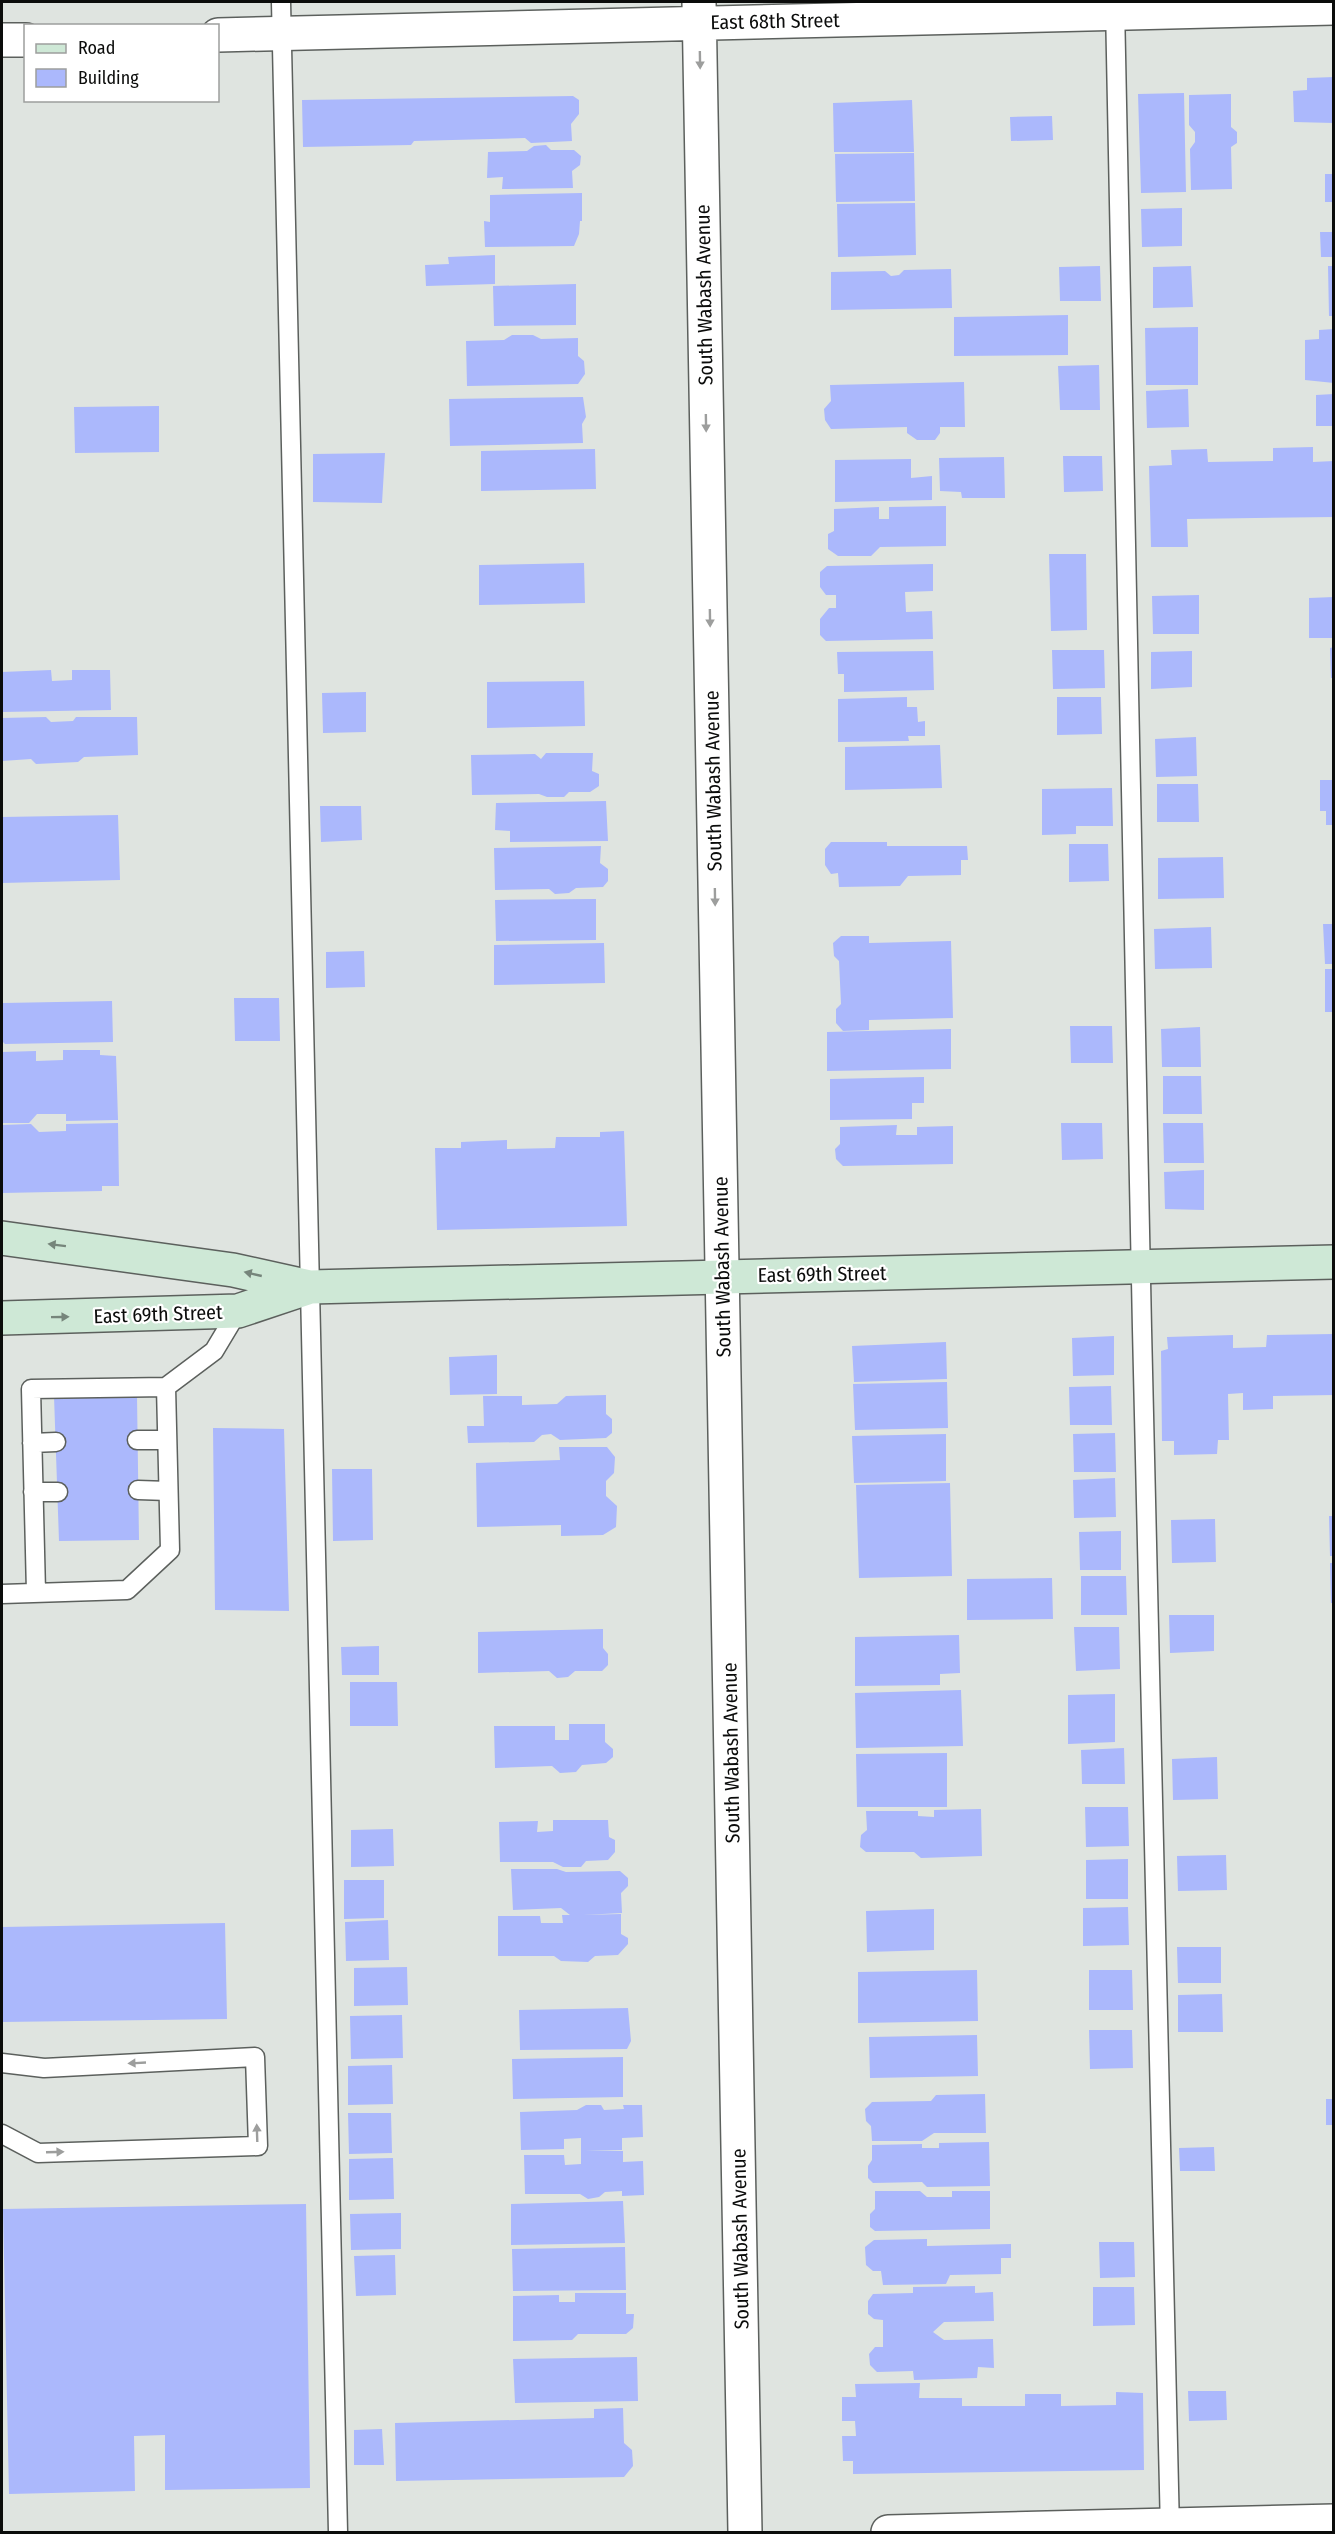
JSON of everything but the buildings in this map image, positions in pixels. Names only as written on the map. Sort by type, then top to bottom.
[{"type":"street","name":"East 68th Street","points":[[219,35],[699,12],[1115,7],[1334,8]]},
{"type":"street","name":"South Wabash Avenue","points":[[699,12],[745,2532]]},
{"type":"street","points":[[2,40],[24,40]]},
{"type":"street","name":"East 69th Street","points":[[2,1238],[232,1270],[310,1287],[1334,1262]]},
{"type":"street","name":"East 69th Street","points":[[2,1318],[238,1311],[310,1287]]},
{"type":"street","points":[[888,2532],[1170,2529],[1334,2521]]},
{"type":"lane","points":[[281,2],[338,2532]]},
{"type":"lane","points":[[1115,7],[1170,2529]]},
{"type":"lane","points":[[36,1592],[31,1389],[166,1387],[214,1351],[238,1311]]},
{"type":"lane","points":[[2,1594],[127,1590],[170,1550],[166,1387]]},
{"type":"lane","points":[[137,1440],[167,1440]]},
{"type":"lane","points":[[32,1443],[56,1442]]},
{"type":"lane","points":[[138,1490],[168,1491]]},
{"type":"lane","points":[[33,1492],[58,1492]]},
{"type":"lane","points":[[2,2062],[44,2068],[255,2056],[258,2146],[38,2152],[2,2134]]}]
